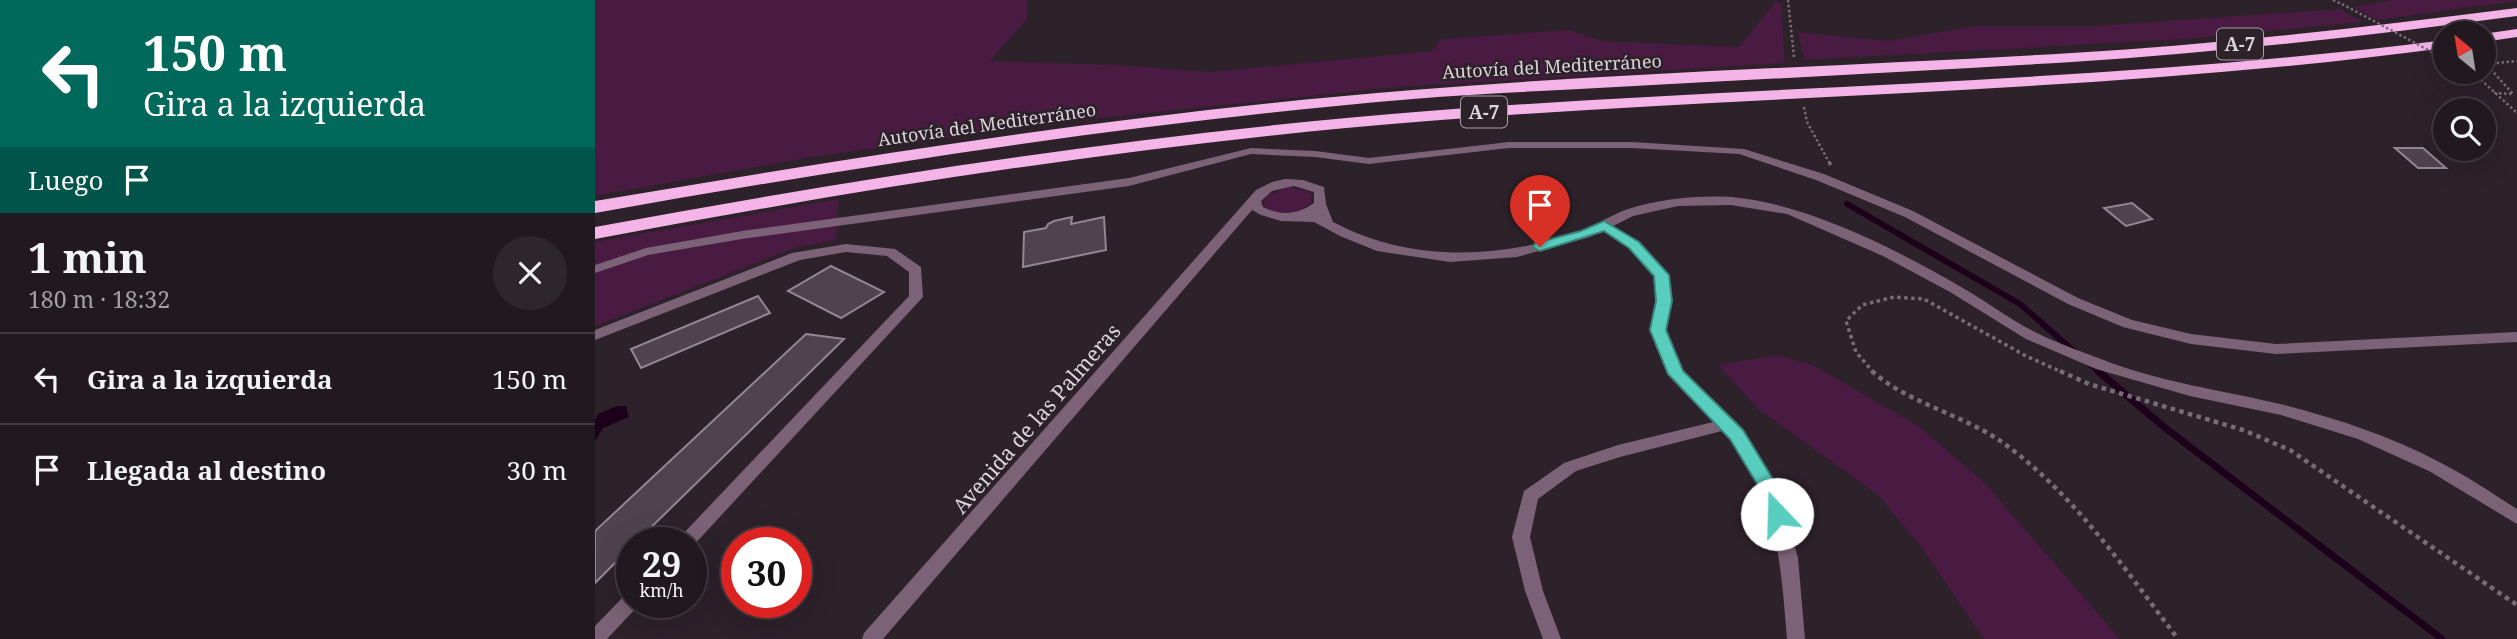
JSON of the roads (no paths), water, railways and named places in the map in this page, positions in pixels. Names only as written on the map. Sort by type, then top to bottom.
[{"type":"highway","name":"Autovía del Mediterráneo","points":[[595,207],[1056,133],[1246,110],[1416,94],[2090,56],[2366,32],[2517,12]]},
{"type":"highway","points":[[2496,36],[2517,33]]},
{"type":"highway","name":"Autovía del Mediterráneo","points":[[595,233],[763,202],[1036,158],[1245,131],[1432,116],[2245,66],[2433,45]]},
{"type":"street","points":[[595,269],[646,252],[741,235],[1129,182],[1251,151],[1315,154],[1369,161],[1509,145],[1632,145],[1740,151],[1843,187],[1909,214],[2073,301],[2128,324],[2190,340],[2276,348],[2517,337]]},
{"type":"street","points":[[1274,218],[1257,209],[1255,201],[1260,193],[1273,185],[1303,181],[1320,190],[1320,204],[1327,222]]},
{"type":"street","name":"Avenida de las Palmeras","points":[[871,639],[1260,193]]},
{"type":"street","points":[[1233,227],[1253,219],[1316,218],[1382,248],[1450,258],[1517,253],[1586,234],[1629,213],[1678,202],[1731,201],[1790,211],[1888,253],[1955,289],[2031,336],[2101,365],[2190,391],[2281,410],[2364,435],[2435,467],[2517,517]]},
{"type":"street","points":[[1294,218],[1320,204]]},
{"type":"street","points":[[1604,225],[1634,245],[1661,275],[1664,301],[1658,330],[1676,374],[1727,424],[1771,491],[1789,558],[1796,639]]},
{"type":"street","points":[[595,335],[797,256],[846,248],[890,252],[916,270],[916,297],[700,527]]},
{"type":"street","points":[[1552,639],[1534,591],[1521,537],[1530,496],[1570,467],[1618,451],[1727,424]]},
{"type":"street","points":[[595,639],[616,617]]},
{"type":"waterway","points":[[1847,204],[2020,304],[2076,353]]},
{"type":"waterway","points":[[2090,364],[2101,373]]},
{"type":"waterway","points":[[2098,371],[2164,427],[2442,639]]}]
